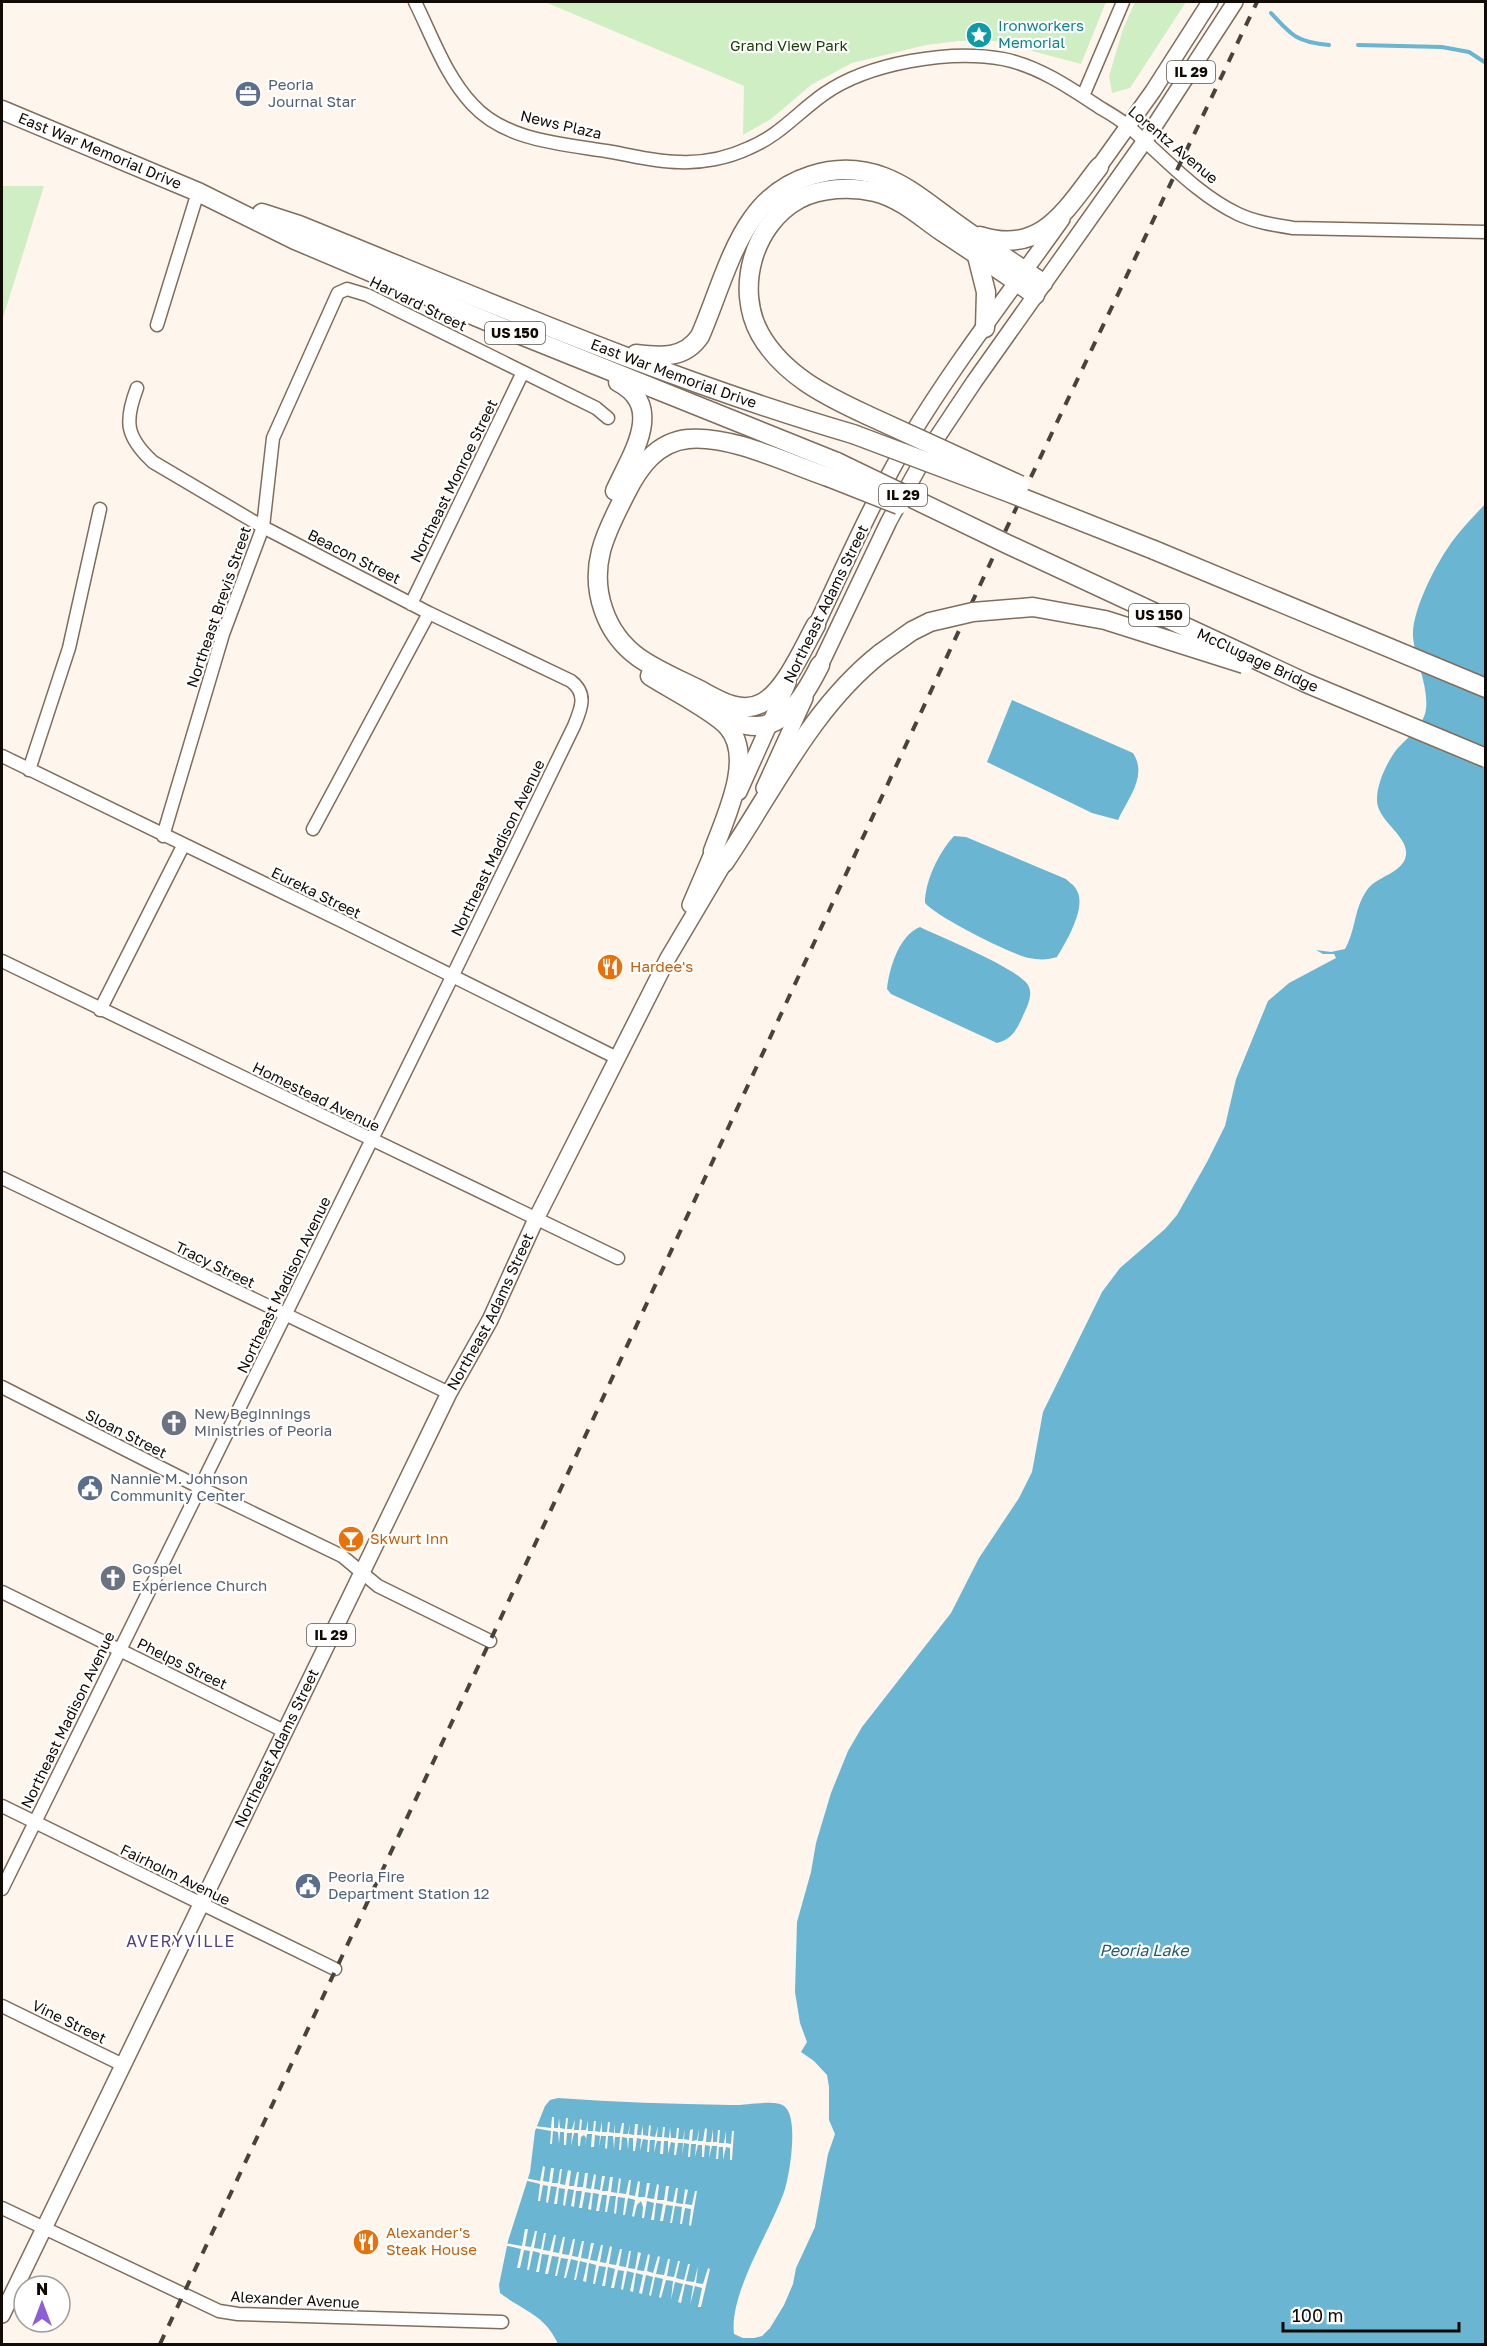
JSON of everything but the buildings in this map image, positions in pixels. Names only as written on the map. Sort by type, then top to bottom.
[{"type":"highway","name":"East War Memorial Drive","points":[[2,110],[198,192],[296,240],[832,470]]},
{"type":"highway","points":[[552,328],[628,353],[664,356],[685,351],[700,336],[740,239],[753,218],[766,201],[784,188],[814,175],[852,171],[883,177],[909,190],[974,234],[988,238],[1013,240],[1035,236],[1055,222],[1099,167]]},
{"type":"highway","points":[[1021,276],[977,256],[889,197],[860,189],[838,189],[799,200],[770,226],[753,256],[748,277],[749,300],[759,332],[780,361],[801,379],[825,394],[965,458],[1154,550]]},
{"type":"highway","name":"East War Memorial Drive","points":[[198,192],[299,225],[552,328],[706,386],[853,434],[1154,550]]},
{"type":"highway","points":[[955,222],[1039,289]]},
{"type":"highway","points":[[977,256],[986,292],[985,328]]},
{"type":"highway","points":[[549,348],[626,386],[634,393],[641,405],[643,417],[641,431],[591,544],[587,572],[590,604],[603,635],[622,657],[714,716],[728,726],[735,737],[738,752],[737,779],[719,857]]},
{"type":"highway","points":[[816,625],[786,677],[769,698],[755,706],[733,706],[654,666],[627,647],[613,630],[600,601],[598,570],[605,538],[638,470],[664,446],[690,439],[724,441],[832,470]]},
{"type":"highway","name":"McClugage Bridge","points":[[832,470],[1007,544],[1306,683],[1485,758]]},
{"type":"highway","name":"US 150","points":[[1154,550],[1485,688]]},
{"type":"highway","points":[[719,857],[823,712],[860,670],[906,635],[930,622],[973,612],[1033,606],[1065,611],[1105,620],[1306,683]]},
{"type":"highway","points":[[648,675],[743,724],[754,726],[769,724],[780,718],[801,699],[820,665]]},
{"type":"main road","name":"IL 29","points":[[1128,126],[1210,2]]},
{"type":"main road","name":"IL 29","points":[[1144,142],[1235,2]]},
{"type":"main road","name":"Northeast Adams Street","points":[[2,2315],[449,1393],[490,1320],[536,1220],[719,857],[769,724],[883,486],[930,405],[1128,126]]},
{"type":"main road","name":"Northeast Adams Street","points":[[719,857],[757,803],[889,521],[920,463],[1039,289],[1144,142]]},
{"type":"street","name":"News Plaza","points":[[415,2],[462,91],[474,106],[488,117],[519,134],[539,139],[660,160]]},
{"type":"street","points":[[1083,96],[1123,2]]},
{"type":"street","name":"Lorentz Avenue","points":[[660,160],[698,162],[721,158],[748,149],[784,129],[822,96],[840,84],[880,69],[931,58],[954,56],[1004,59],[1050,76],[1083,96],[1128,126],[1144,142],[1224,206],[1262,223],[1293,228],[1485,232]]},
{"type":"street","points":[[157,325],[198,192]]},
{"type":"street","name":"Harvard Street","points":[[341,290],[352,290],[367,295],[596,408],[608,418]]},
{"type":"street","name":"Northeast Brevis Street","points":[[163,836],[223,634],[262,527],[273,438],[336,295],[341,290]]},
{"type":"street","name":"Northeast Monroe Street","points":[[411,604],[523,372]]},
{"type":"street","name":"Beacon Street","points":[[137,388],[130,410],[129,429],[140,448],[153,462],[262,527],[429,613],[571,681],[580,690]]},
{"type":"street","points":[[29,770],[69,648],[100,509]]},
{"type":"street","points":[[313,829],[429,613]]},
{"type":"street","name":"Northeast Madison Avenue","points":[[2,1890],[574,726],[581,708],[580,690]]},
{"type":"street","name":"Eureka Street","points":[[2,756],[617,1059]]},
{"type":"street","points":[[100,1010],[183,846]]},
{"type":"street","name":"Homestead Avenue","points":[[2,961],[618,1258]]},
{"type":"street","name":"Tracy Street","points":[[2,1178],[449,1393]]},
{"type":"street","name":"Sloan Street","points":[[2,1388],[342,1556],[378,1586],[490,1641]]},
{"type":"street","name":"Phelps Street","points":[[2,1592],[284,1731]]},
{"type":"street","name":"Fairholm Avenue","points":[[2,1806],[200,1905],[335,1969]]},
{"type":"street","name":"Vine Street","points":[[2,2006],[123,2065]]},
{"type":"street","name":"Alexander Avenue","points":[[2,2208],[219,2311],[238,2314],[502,2322]]},
{"type":"green space","name":"Grand View Park","points":[[545,2],[1106,2],[1081,64],[994,41],[959,41],[926,45],[852,63],[811,85],[771,119],[743,135],[744,86]]},
{"type":"green space","points":[[1135,2],[1186,2],[1130,88],[1112,93],[1109,76],[1123,29]]},
{"type":"green space","points":[[2,186],[44,186],[2,321]]},
{"type":"water","name":"Peoria Lake","points":[[1485,504],[1485,2344],[558,2344],[542,2321],[500,2293],[499,2285],[508,2241],[530,2172],[535,2131],[545,2106],[550,2100],[558,2098],[709,2105],[773,2103],[784,2106],[789,2112],[792,2132],[787,2181],[779,2206],[744,2281],[734,2317],[734,2334],[743,2338],[762,2336],[770,2328],[784,2305],[793,2284],[796,2268],[815,2227],[828,2154],[835,2134],[829,2120],[827,2075],[814,2061],[801,2052],[807,2042],[800,2023],[795,1992],[797,1922],[831,1793],[848,1751],[862,1727],[951,1613],[979,1558],[1019,1498],[1032,1472],[1043,1412],[1102,1292],[1120,1268],[1165,1229],[1177,1215],[1207,1162],[1225,1126],[1236,1079],[1268,1001],[1289,983],[1336,958],[1334,954],[1323,954],[1316,950],[1331,952],[1345,949],[1367,890],[1398,868],[1405,859],[1404,844],[1382,815],[1378,807],[1377,793],[1390,760],[1397,749],[1417,729],[1425,714],[1426,696],[1413,637],[1417,612],[1428,583],[1443,555]]},
{"type":"water","points":[[1012,700],[1133,753],[1137,762],[1137,779],[1118,820],[1092,813],[987,762]]},
{"type":"water","points":[[954,836],[966,837],[1066,879],[1074,886],[1079,896],[1078,914],[1057,957],[1033,959],[1006,950],[958,926],[925,903],[927,886],[934,867]]},
{"type":"water","points":[[920,927],[997,963],[1023,980],[1029,987],[1030,999],[1013,1034],[997,1043],[891,994],[887,989],[896,954],[906,937]]},
{"type":"pier","points":[[552,2117],[554,2117],[554,2128],[558,2128],[559,2118],[560,2128],[565,2129],[566,2118],[568,2118],[567,2129],[572,2129],[575,2119],[574,2130],[579,2130],[580,2119],[582,2120],[581,2130],[586,2130],[588,2120],[588,2131],[593,2131],[594,2121],[596,2121],[595,2131],[600,2132],[602,2121],[602,2132],[607,2132],[608,2122],[610,2122],[609,2132],[614,2133],[615,2123],[615,2133],[620,2133],[622,2123],[624,2123],[623,2134],[628,2134],[630,2124],[629,2134],[634,2135],[635,2124],[638,2124],[637,2135],[641,2135],[643,2125],[643,2135],[648,2136],[649,2125],[651,2126],[650,2136],[655,2137],[658,2126],[657,2137],[662,2137],[663,2127],[665,2127],[664,2137],[669,2138],[670,2127],[671,2138],[676,2138],[677,2128],[679,2128],[678,2139],[683,2139],[685,2129],[684,2139],[689,2140],[690,2130],[693,2129],[692,2141],[697,2140],[699,2128],[698,2141],[703,2141],[705,2128],[707,2129],[706,2142],[711,2142],[713,2129],[713,2142],[717,2142],[718,2130],[720,2130],[719,2143],[724,2143],[726,2131],[726,2143],[731,2144],[732,2131],[734,2131],[732,2160],[730,2160],[730,2148],[726,2147],[723,2160],[723,2147],[719,2147],[718,2159],[716,2159],[717,2146],[712,2146],[709,2158],[710,2146],[705,2145],[704,2157],[702,2157],[702,2145],[698,2145],[695,2157],[696,2144],[691,2144],[690,2157],[688,2157],[689,2144],[684,2143],[682,2156],[683,2143],[678,2143],[676,2155],[674,2155],[675,2143],[671,2142],[668,2154],[668,2141],[664,2141],[663,2154],[660,2154],[661,2141],[657,2141],[654,2153],[655,2140],[650,2140],[649,2152],[647,2152],[648,2140],[643,2139],[640,2151],[641,2139],[637,2138],[635,2151],[633,2151],[633,2138],[629,2138],[628,2150],[627,2138],[622,2137],[621,2150],[619,2150],[620,2137],[615,2137],[614,2149],[613,2136],[608,2136],[607,2149],[605,2148],[606,2136],[601,2136],[599,2148],[600,2136],[595,2135],[594,2147],[591,2147],[592,2134],[587,2134],[585,2147],[584,2135],[578,2146],[578,2133],[574,2133],[571,2146],[572,2133],[567,2133],[566,2145],[564,2145],[564,2132],[560,2132],[559,2144],[558,2132],[553,2131],[552,2144],[550,2144],[551,2131],[534,2128],[535,2126],[551,2128]]},
{"type":"pier","points":[[543,2166],[545,2167],[543,2181],[549,2182],[551,2168],[554,2168],[552,2183],[558,2183],[560,2169],[562,2169],[560,2184],[565,2185],[568,2170],[571,2171],[569,2186],[574,2186],[577,2172],[579,2172],[577,2187],[583,2187],[585,2173],[588,2173],[586,2188],[591,2189],[594,2174],[596,2175],[594,2189],[600,2190],[602,2176],[605,2176],[602,2191],[608,2191],[610,2177],[613,2177],[611,2192],[617,2193],[619,2178],[621,2179],[619,2193],[626,2194],[629,2180],[631,2180],[629,2195],[635,2196],[638,2181],[640,2182],[638,2197],[645,2197],[647,2183],[650,2183],[647,2198],[654,2199],[657,2184],[659,2185],[657,2200],[664,2200],[666,2186],[669,2186],[667,2201],[673,2202],[676,2188],[678,2188],[676,2203],[683,2204],[685,2189],[688,2190],[685,2204],[692,2205],[695,2191],[697,2191],[691,2226],[689,2225],[691,2209],[685,2208],[682,2224],[680,2224],[682,2207],[675,2206],[672,2223],[670,2223],[673,2206],[666,2205],[663,2221],[660,2221],[663,2204],[656,2203],[654,2220],[651,2220],[654,2203],[647,2201],[644,2218],[642,2218],[641,2201],[637,2205],[634,2217],[632,2216],[635,2200],[628,2198],[625,2215],[623,2215],[625,2198],[618,2197],[616,2214],[614,2213],[616,2196],[610,2196],[607,2212],[605,2212],[607,2195],[602,2195],[599,2211],[596,2211],[599,2194],[593,2193],[591,2210],[588,2209],[591,2193],[585,2192],[582,2208],[579,2208],[582,2191],[576,2191],[574,2207],[571,2206],[574,2190],[568,2189],[565,2206],[563,2205],[565,2189],[559,2188],[557,2204],[554,2204],[557,2187],[551,2186],[548,2203],[546,2202],[548,2186],[543,2185],[540,2201],[538,2201],[540,2184],[524,2180],[525,2178],[540,2181]]},
{"type":"pier","points":[[525,2229],[528,2229],[525,2246],[531,2247],[535,2231],[537,2231],[534,2248],[541,2249],[544,2233],[546,2233],[543,2250],[550,2251],[554,2235],[556,2235],[553,2252],[559,2253],[563,2237],[565,2237],[562,2254],[569,2255],[573,2239],[575,2239],[572,2256],[578,2257],[582,2241],[584,2241],[581,2258],[588,2259],[591,2243],[594,2243],[590,2260],[597,2261],[601,2245],[603,2245],[600,2262],[606,2263],[610,2246],[612,2247],[609,2264],[616,2265],[620,2249],[622,2249],[619,2266],[626,2267],[629,2251],[631,2251],[628,2268],[635,2269],[638,2252],[641,2253],[637,2270],[644,2271],[648,2254],[650,2255],[647,2271],[653,2273],[658,2256],[660,2257],[656,2274],[664,2275],[668,2259],[670,2259],[667,2276],[674,2277],[678,2261],[680,2261],[676,2278],[684,2280],[688,2264],[690,2264],[686,2281],[694,2282],[698,2266],[696,2283],[703,2284],[708,2268],[710,2269],[701,2307],[698,2307],[702,2288],[695,2286],[690,2305],[693,2286],[685,2284],[681,2303],[678,2302],[683,2284],[675,2282],[671,2300],[673,2281],[666,2280],[661,2298],[659,2297],[663,2279],[655,2277],[651,2296],[649,2295],[653,2277],[646,2275],[642,2294],[639,2293],[643,2275],[636,2273],[633,2292],[630,2291],[634,2273],[627,2271],[623,2290],[621,2289],[624,2271],[618,2270],[614,2288],[611,2288],[615,2269],[608,2267],[605,2286],[602,2286],[606,2267],[599,2266],[595,2284],[593,2284],[596,2265],[589,2263],[586,2282],[583,2281],[587,2263],[580,2261],[576,2280],[574,2280],[578,2261],[571,2259],[566,2278],[564,2278],[568,2259],[561,2258],[557,2276],[555,2276],[559,2257],[552,2256],[548,2274],[545,2274],[549,2255],[542,2254],[539,2272],[536,2272],[540,2253],[533,2251],[529,2270],[527,2270],[530,2251],[524,2250],[520,2268],[517,2268],[521,2249],[504,2245],[505,2243],[522,2246]]},
{"type":"waterway","points":[[1271,13],[1284,27],[1302,40],[1329,45]]},
{"type":"waterway","points":[[1358,45],[1442,47],[1469,52],[1486,63]]},
{"type":"railway","points":[[160,2344],[498,1624],[1001,540],[1257,2]]},
{"type":"place","name":"Ironworkers Memorial","points":[[979,35]]},
{"type":"place","name":"Peoria Journal Star","points":[[248,94]]},
{"type":"place","name":"Hardee's","points":[[610,967]]},
{"type":"place","name":"New Beginnings Ministries of Peoria","points":[[174,1423]]},
{"type":"place","name":"Nannie M. Johnson Community Center","points":[[90,1488]]},
{"type":"place","name":"Skwurt Inn","points":[[351,1539]]},
{"type":"place","name":"Gospel Experience Church","points":[[113,1578]]},
{"type":"place","name":"Peoria Fire Department Station 12","points":[[308,1886]]},
{"type":"place","name":"Alexander's Steak House","points":[[366,2242]]},
{"type":"district","name":"AVERYVILLE","points":[[181,1941]]}]
